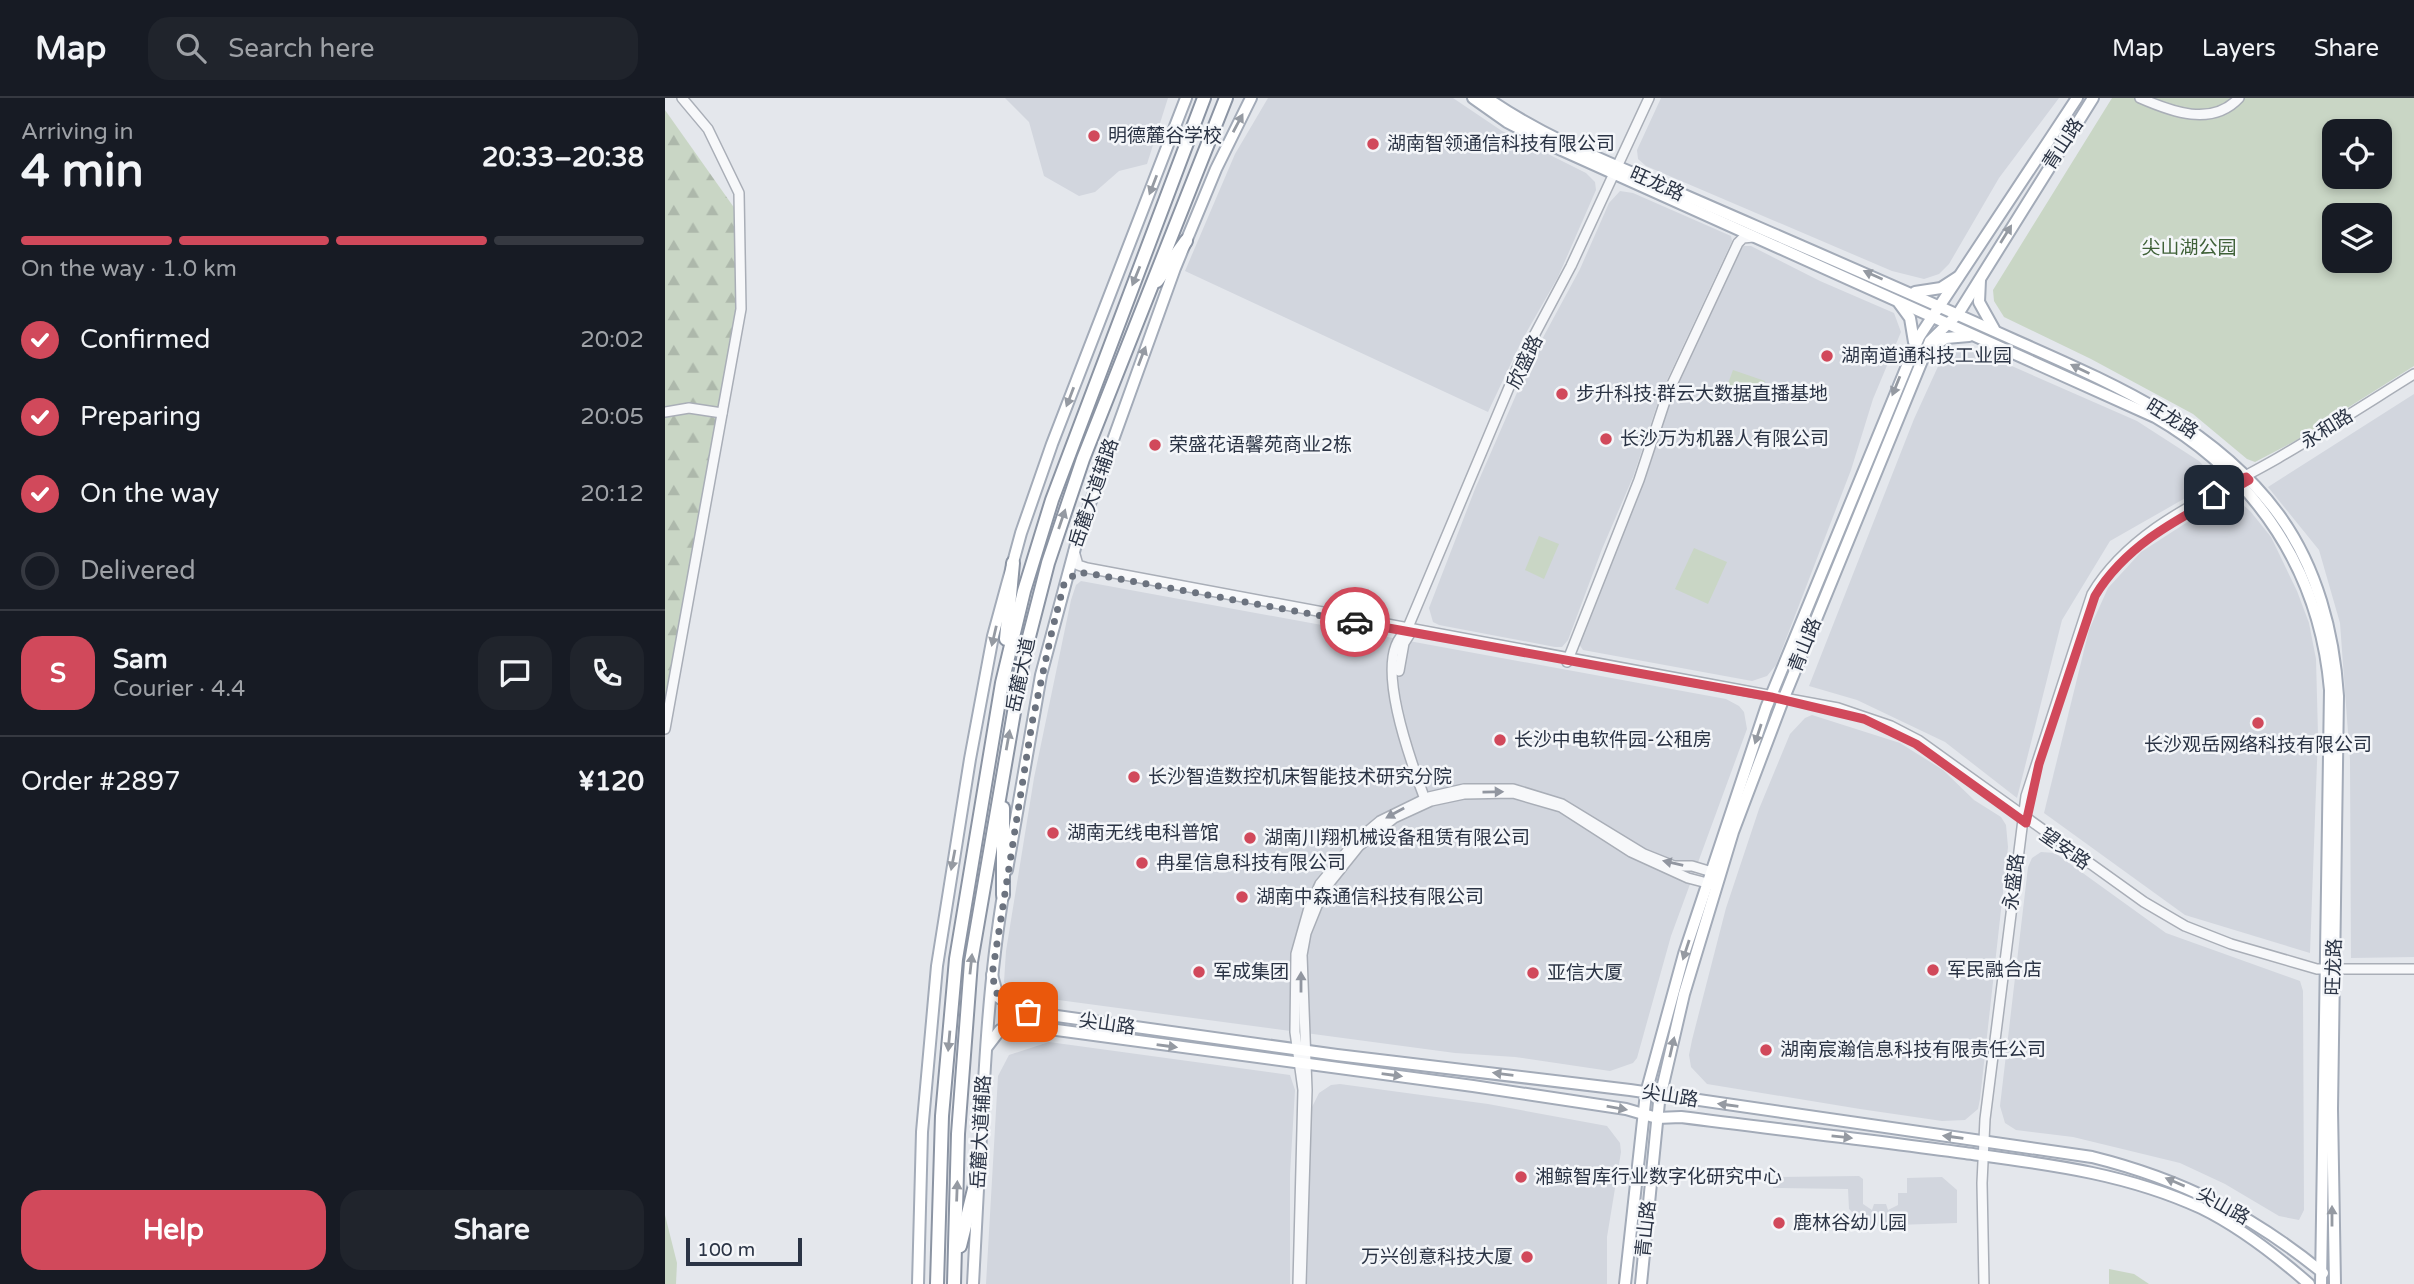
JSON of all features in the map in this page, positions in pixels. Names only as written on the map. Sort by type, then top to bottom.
[{"type":"highway","name":"岳麓大道","points":[[937,1284],[942,1116],[956,959],[1002,684],[1024,591],[1052,500],[1204,98]]},
{"type":"highway","name":"岳麓大道","points":[[954,1284],[958,1134],[971,961],[1023,660],[1059,526],[1145,299],[1226,98]]},
{"type":"highway","points":[[1145,299],[1186,241]]},
{"type":"highway","points":[[1002,684],[1013,563]]},
{"type":"highway","points":[[1002,772],[1003,895]]},
{"type":"highway","points":[[954,1270],[979,1165]]},
{"type":"main road","points":[[918,1284],[922,1132],[938,957],[993,636],[1013,563],[1052,444],[1186,98]]},
{"type":"main road","name":"岳麓大道辅路","points":[[974,1284],[992,975],[1041,675],[1074,550],[1132,382],[1186,241],[1229,140],[1251,98]]},
{"type":"main road","name":"旺龙路","points":[[1473,98],[1524,132],[1902,288],[2169,414],[2217,449],[2279,515],[2299,546],[2316,585],[2333,653],[2338,696],[2321,1284]]},
{"type":"main road","name":"旺龙路","points":[[1487,98],[1541,131],[1616,170],[1975,337],[2155,417],[2190,438],[2244,480]]},
{"type":"main road","name":"青山路","points":[[1641,1284],[1660,1095],[1713,879],[1772,695],[1913,349],[2018,183],[2077,98]]},
{"type":"main road","name":"青山路","points":[[1625,1284],[1646,1093],[1684,954],[1784,698],[1920,362],[1935,334],[1958,313],[2093,98]]},
{"type":"main road","points":[[1902,288],[1933,291],[1951,283],[1967,267]]},
{"type":"main road","points":[[1981,274],[1979,302],[1987,321],[1999,333]]},
{"type":"main road","points":[[1891,298],[1900,303],[1910,318],[1915,335],[1913,349]]},
{"type":"main road","points":[[1920,362],[1939,340],[1959,335],[1975,337]]},
{"type":"main road","name":"旺龙路","points":[[2330,973],[2335,1284]]},
{"type":"main road","name":"尖山路","points":[[992,975],[998,997],[1016,1009],[1028,1012],[1646,1093],[2092,1157],[2166,1177],[2240,1214],[2321,1271],[2335,1284]]},
{"type":"main road","name":"尖山路","points":[[987,1046],[995,1032],[1018,1026],[1626,1109],[1657,1118],[1681,1117],[2080,1168],[2164,1193],[2230,1226],[2309,1284]]},
{"type":"street","points":[[665,729],[741,309],[739,193],[708,129],[682,98]]},
{"type":"street","name":"欣盛路","points":[[1428,799],[1394,698],[1398,641],[1409,630],[1518,366],[1571,266],[1651,98]]},
{"type":"street","points":[[2140,98],[2204,116],[2223,112],[2237,98]]},
{"type":"street","points":[[2148,98],[2191,111],[2210,112],[2237,98]]},
{"type":"street","points":[[1566,660],[1636,479],[1664,394],[1735,242],[1736,233],[1730,224]]},
{"type":"street","points":[[1566,660],[1682,361],[1738,243],[1743,238],[1759,238]]},
{"type":"street","name":"永和路","points":[[2244,480],[2414,376]]},
{"type":"street","points":[[665,412],[689,408],[722,413]]},
{"type":"street","name":"永盛路","points":[[1986,1284],[1986,1141],[2025,819],[2035,763],[2080,622],[2105,573],[2141,538],[2244,480]]},
{"type":"street","name":"望安路","points":[[1074,550],[1076,562],[1082,567],[1566,660],[1772,695],[1864,719],[1944,762],[2144,902],[2185,926],[2231,944],[2330,973],[2414,969]]},
{"type":"street","name":"望安路","points":[[1064,584],[1076,573],[1087,573],[1409,630]]},
{"type":"street","points":[[1300,1284],[1303,1090],[1301,955],[1306,933],[1323,891],[1335,872],[1370,835],[1428,799],[1480,788],[1529,792],[1576,811],[1644,854],[1674,866],[1692,866],[1713,879]]},
{"type":"shaded area","name":"明德麓谷学校","points":[[1005,98],[1168,98],[1147,164],[1119,171],[1095,192],[1079,196],[1044,176],[1029,122]]},
{"type":"shaded area","points":[[1268,98],[1453,98],[1502,131],[1586,173],[1595,182],[1596,190],[1558,277],[1522,340],[1488,412],[1185,271],[1235,154]]},
{"type":"shaded area","points":[[1661,98],[2059,98],[1999,178],[1949,264],[1939,274],[1924,279],[1892,271],[1646,166],[1638,159],[1637,150]]},
{"type":"shaded area","points":[[1620,191],[1633,193],[1731,236],[1732,241],[1661,393],[1633,477],[1602,549],[1568,640],[1562,647],[1555,647],[1439,625],[1433,622],[1429,608],[1475,489],[1533,356],[1580,269],[1609,203]]},
{"type":"shaded area","points":[[1743,246],[1751,246],[1820,281],[1894,313],[1901,332],[1873,399],[1851,470],[1776,665],[1767,676],[1752,681],[1583,650],[1579,644],[1670,397]]},
{"type":"shaded area","points":[[1946,349],[1982,353],[2137,421],[2199,461],[2217,480],[2110,541],[2062,620],[2017,798],[1945,742],[1857,700],[1809,686],[1914,419]]},
{"type":"shaded area","points":[[2414,394],[2414,957],[2351,958],[2350,760],[2340,623],[2319,550],[2268,487]]},
{"type":"shaded area","points":[[2233,500],[2240,502],[2251,512],[2271,537],[2309,623],[2316,659],[2318,735],[2310,953],[2185,915],[2044,813],[2089,630],[2108,588],[2141,552],[2189,521]]},
{"type":"shaded area","points":[[1081,581],[1726,699],[1739,706],[1744,712],[1747,729],[1671,936],[1637,1058],[1633,1063],[1610,1071],[1515,1057],[1455,1053],[1021,995],[1009,989],[1004,982],[1006,951],[1034,778],[1071,600],[1076,585]]},
{"type":"shaded area","points":[[1812,715],[1900,743],[1943,770],[1974,800],[2001,817],[2006,825],[2008,847],[1980,1099],[1978,1109],[1965,1120],[1942,1121],[1707,1084],[1691,1067],[1689,1055],[1692,1040],[1726,908],[1759,809],[1790,734],[1805,718]]},
{"type":"shaded area","points":[[2041,852],[2055,853],[2166,933],[2300,981],[2303,991],[2304,1210],[2299,1220],[2279,1216],[2225,1184],[2180,1163],[2073,1137],[2016,1130],[2005,1123],[2000,1106],[2028,867],[2032,858]]},
{"type":"shaded area","points":[[1049,1042],[1290,1075],[1295,1090],[1290,1174],[1290,1284],[986,1284],[998,1076],[1009,1055]]},
{"type":"shaded area","points":[[1331,1085],[1488,1104],[1607,1126],[1620,1143],[1621,1152],[1607,1237],[1607,1284],[1307,1284],[1311,1109],[1319,1093]]},
{"type":"shaded area","points":[[1859,1176],[1863,1179],[1863,1204],[1872,1210],[1874,1204],[1886,1204],[1888,1210],[1898,1205],[1898,1193],[1907,1193],[1907,1178],[1942,1177],[1957,1190],[1957,1223],[1866,1226],[1849,1209],[1848,1189],[1773,1188],[1775,1177]]},
{"type":"green space","name":"尖山湖公园","points":[[2112,98],[2414,98],[2414,366],[2295,441],[2255,462],[2247,459],[2193,414],[2091,359],[2004,317],[1994,301],[1993,290]]},
{"type":"green space","points":[[665,110],[740,216],[741,309],[665,729]]},
{"type":"green space","points":[[1733,370],[1765,381],[1756,401],[1726,389]]},
{"type":"green space","points":[[1539,536],[1559,544],[1544,579],[1525,570]]},
{"type":"green space","points":[[1694,548],[1727,562],[1708,604],[1675,589]]},
{"type":"green space","points":[[665,1215],[677,1263],[676,1284],[665,1284]]},
{"type":"green space","points":[[2109,1269],[2134,1274],[2149,1284],[2109,1284]]},
{"type":"way so far","points":[[1028,1012],[1016,1009],[998,997],[992,975],[1041,675],[1067,579],[1076,573],[1087,573],[1355,622]]},
{"type":"place","name":"明德麓谷学校","points":[[1094,136]]},
{"type":"place","name":"湖南智领通信科技有限公司","points":[[1373,144]]},
{"type":"place","name":"湖南道通科技工业园","points":[[1827,356]]},
{"type":"place","name":"步升科技·群云大数据直播基地","points":[[1562,394]]},
{"type":"place","name":"长沙万为机器人有限公司","points":[[1606,439]]},
{"type":"place","name":"荣盛花语馨苑商业2栋","points":[[1155,445]]},
{"type":"place","name":"长沙观岳网络科技有限公司","points":[[2258,723]]},
{"type":"place","name":"长沙中电软件园-公租房","points":[[1500,740]]},
{"type":"place","name":"长沙智造数控机床智能技术研究分院","points":[[1134,777]]},
{"type":"place","name":"湖南无线电科普馆","points":[[1053,833]]},
{"type":"place","name":"湖南川翔机械设备租赁有限公司","points":[[1250,838]]},
{"type":"place","name":"冉星信息科技有限公司","points":[[1142,863]]},
{"type":"place","name":"湖南中森通信科技有限公司","points":[[1242,897]]},
{"type":"place","name":"军民融合店","points":[[1933,970]]},
{"type":"place","name":"军成集团","points":[[1199,972]]},
{"type":"place","name":"亚信大厦","points":[[1533,973]]},
{"type":"place","name":"湖南宸瀚信息科技有限责任公司","points":[[1766,1050]]},
{"type":"place","name":"湘鲸智库行业数字化研究中心","points":[[1521,1177]]},
{"type":"place","name":"鹿林谷幼儿园","points":[[1779,1223]]},
{"type":"place","name":"万兴创意科技大厦","points":[[1527,1257]]},
{"type":"route","points":[[1355,622],[1771,697],[1864,719],[1916,744],[2026,823],[2039,764],[2095,596],[2124,557],[2144,541],[2249,480],[2246,477],[2214,495]]}]
